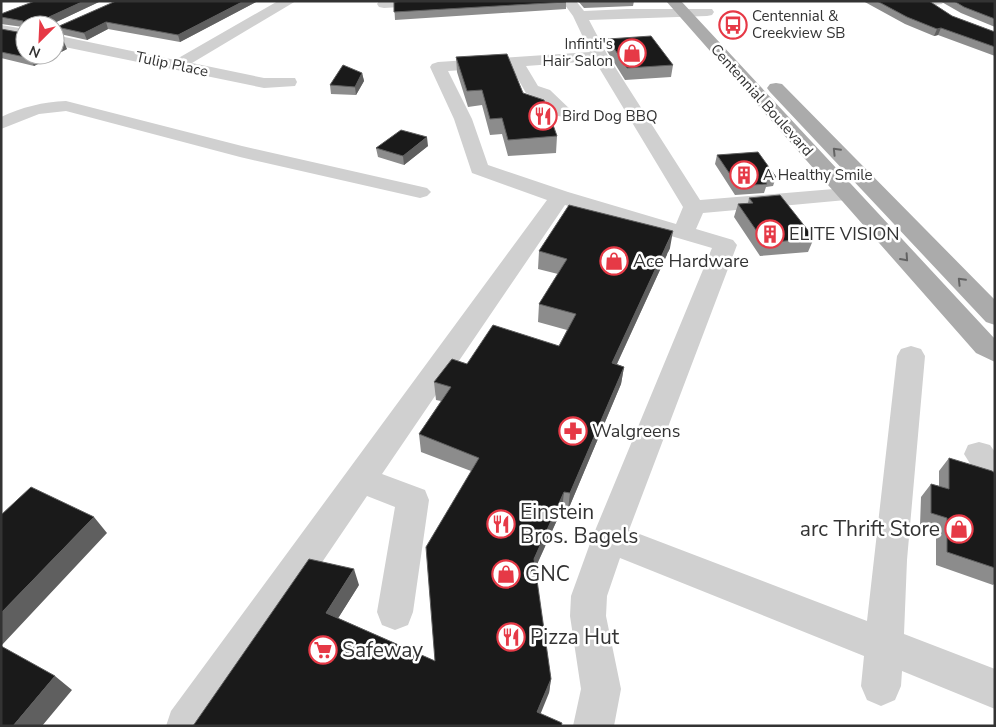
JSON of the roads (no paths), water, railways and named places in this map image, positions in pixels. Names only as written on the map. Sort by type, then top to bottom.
[{"type":"main road","name":"Centennial Boulevard","points":[[690,7],[846,194],[985,346],[995,352]]},
{"type":"main road","name":"Centennial Boulevard","points":[[690,7],[783,95],[995,316]]},
{"type":"street","points":[[177,65],[289,1]]},
{"type":"street","points":[[384,4],[432,1]]},
{"type":"street","points":[[930,2],[948,14]]},
{"type":"street","points":[[575,8],[627,13],[690,7]]},
{"type":"street","points":[[575,8],[689,219],[725,245],[608,538],[589,596],[588,616],[600,689],[597,714],[593,726]]},
{"type":"street","points":[[1,29],[15,32]]},
{"type":"street","name":"Tulip Place","points":[[65,42],[264,83],[289,82]]},
{"type":"street","points":[[600,56],[438,67],[463,119],[479,170],[560,197],[689,219],[846,194]]},
{"type":"street","points":[[516,62],[532,89],[544,94],[564,112]]},
{"type":"street","points":[[1,124],[34,109],[66,106],[240,151],[348,174],[420,192]]},
{"type":"street","points":[[186,726],[560,197]]},
{"type":"street","points":[[881,686],[890,560],[911,356]]},
{"type":"street","points":[[360,479],[413,500],[395,612]]},
{"type":"street","points":[[608,538],[995,689]]},
{"type":"place","name":"Centennial & Creekview SB","points":[[733,25]]},
{"type":"place","name":"Infinti's Hair Salon","points":[[632,53]]},
{"type":"place","name":"Bird Dog BBQ","points":[[543,116]]},
{"type":"place","name":"A Healthy Smile","points":[[744,175]]},
{"type":"place","name":"ELITE VISION","points":[[770,234]]},
{"type":"place","name":"Ace Hardware","points":[[614,261]]},
{"type":"place","name":"Walgreens","points":[[573,431]]},
{"type":"place","name":"Einstein Bros. Bagels","points":[[501,524]]},
{"type":"place","name":"arc Thrift Store","points":[[959,529]]},
{"type":"place","name":"GNC","points":[[506,574]]},
{"type":"place","name":"Pizza Hut","points":[[511,637]]},
{"type":"place","name":"Safeway","points":[[323,650]]}]
